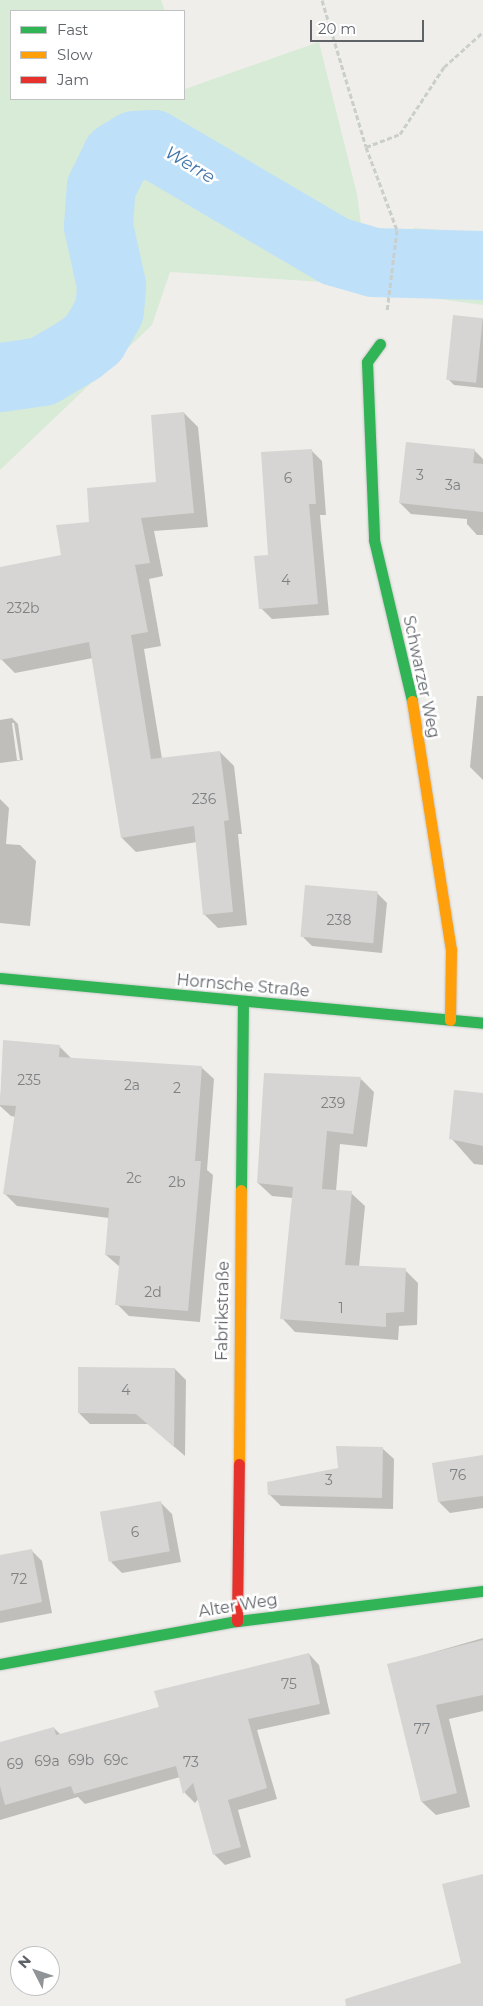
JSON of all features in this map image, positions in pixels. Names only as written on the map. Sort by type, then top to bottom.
[{"type":"street","name":"Schwarzer Weg","points":[[380,344],[368,362],[374,540],[414,709],[451,950],[453,984],[450,1020]]},
{"type":"street","name":"Hornsche Straße","points":[[0,978],[483,1023]]},
{"type":"street","name":"Fabrikstraße","points":[[237,1621],[243,1002]]},
{"type":"street","name":"Alter Weg","points":[[0,1664],[237,1621],[483,1591]]},
{"type":"path","points":[[322,0],[366,147],[397,230],[389,276]]},
{"type":"path","points":[[366,147],[400,134],[444,67],[483,32]]},
{"type":"green space","points":[[0,0],[161,0],[165,10],[10,10],[10,100],[185,100],[185,89],[319,42],[357,194],[369,285],[170,272],[152,325],[0,470]]},
{"type":"green space","points":[[413,228],[483,233],[483,305],[410,295]]},
{"type":"building","points":[[453,315],[483,318],[476,383],[446,380]]},
{"type":"building","points":[[184,412],[194,513],[141,518],[150,563],[135,565],[148,632],[131,635],[151,759],[220,751],[229,820],[224,821],[233,912],[203,915],[194,826],[121,838],[89,642],[0,660],[0,567],[61,555],[56,525],[89,522],[87,488],[156,482],[151,415]]},
{"type":"building","points":[[406,442],[475,449],[473,463],[483,464],[483,512],[399,503]]},
{"type":"building","points":[[312,449],[316,504],[309,504],[318,604],[259,609],[254,556],[268,555],[261,452]]},
{"type":"building","points":[[305,885],[378,891],[373,943],[300,937]]},
{"type":"building","points":[[3,1040],[60,1045],[59,1057],[202,1066],[195,1161],[201,1161],[188,1311],[115,1305],[120,1256],[105,1255],[109,1208],[3,1194],[16,1106],[0,1105]]},
{"type":"building","points":[[264,1073],[361,1077],[353,1134],[327,1131],[322,1189],[352,1191],[345,1265],[406,1268],[404,1312],[386,1313],[386,1327],[280,1319],[293,1187],[257,1183]]},
{"type":"building","points":[[454,1090],[483,1093],[483,1146],[449,1139]]},
{"type":"building","points":[[78,1367],[175,1368],[174,1447],[136,1414],[78,1413]]},
{"type":"building","points":[[336,1446],[383,1447],[382,1498],[268,1495],[267,1482],[338,1468]]},
{"type":"building","points":[[483,1455],[483,1496],[438,1502],[432,1463]]},
{"type":"building","points":[[161,1501],[170,1551],[109,1562],[100,1512]]},
{"type":"building","points":[[32,1549],[42,1602],[0,1611],[0,1555]]},
{"type":"building","points":[[483,1640],[483,1695],[436,1705],[457,1793],[421,1802],[387,1664]]},
{"type":"building","points":[[309,1653],[320,1704],[248,1719],[267,1788],[228,1800],[241,1847],[213,1855],[193,1783],[183,1794],[176,1766],[74,1794],[71,1786],[5,1805],[0,1786],[0,1742],[54,1727],[56,1735],[159,1707],[154,1691]]},
{"type":"building","points":[[483,1874],[483,2006],[346,2006],[345,1999],[461,1963],[442,1884]]},
{"type":"waterway","name":"Werre","points":[[0,377],[42,371],[79,349],[93,338],[109,310],[111,285],[98,226],[101,187],[116,156],[134,145],[153,144],[335,251],[373,262],[483,265]]},
{"type":"traffic: fast","points":[[380,344],[367,362],[374,540],[412,701]]},
{"type":"traffic: fast","points":[[0,978],[483,1023]]},
{"type":"traffic: fast","points":[[241,1190],[243,1002]]},
{"type":"traffic: fast","points":[[0,1664],[237,1621],[483,1591]]},
{"type":"traffic: slow","points":[[412,701],[451,949],[450,1020]]},
{"type":"traffic: slow","points":[[239,1464],[241,1190]]},
{"type":"traffic: jam","points":[[237,1621],[239,1464]]}]
